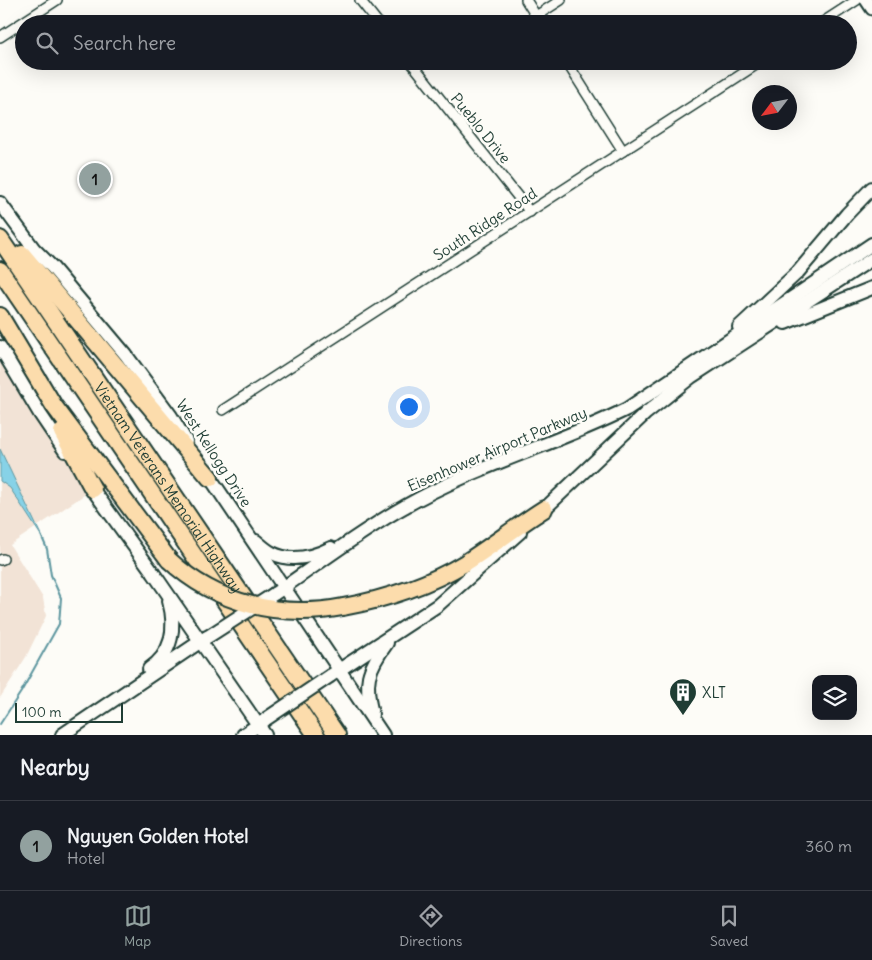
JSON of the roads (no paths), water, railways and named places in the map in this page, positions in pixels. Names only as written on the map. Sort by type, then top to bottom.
[{"type":"highway","points":[[0,228],[210,478]]},
{"type":"highway","name":"Vietnam Veterans Memorial Highway","points":[[0,239],[337,735]]},
{"type":"highway","name":"Vietnam Veterans Memorial Highway","points":[[0,270],[316,735]]},
{"type":"highway","points":[[0,316],[59,413],[169,560],[203,585],[227,598],[246,604],[282,610],[326,609],[377,600],[420,586],[464,564],[544,509]]},
{"type":"highway","points":[[25,359],[93,489]]},
{"type":"main road","points":[[715,349],[798,272],[847,214],[872,188]]},
{"type":"main road","name":"West Kellogg Drive","points":[[0,203],[34,249],[52,267],[149,385],[247,534],[278,591],[335,674],[382,735]]},
{"type":"main road","name":"Eisenhower Airport Parkway","points":[[62,735],[404,507],[498,464],[591,427],[627,409],[872,244]]},
{"type":"main road","points":[[243,735],[263,726],[335,674],[438,605],[619,441],[646,413],[691,377],[872,259]]},
{"type":"main road","points":[[755,336],[872,288]]},
{"type":"main road","points":[[0,347],[40,414],[164,589],[205,639],[263,726]]},
{"type":"main road","points":[[247,534],[272,553],[301,558],[325,551],[367,530]]},
{"type":"main road","points":[[117,698],[130,683],[154,666],[166,652],[173,631],[173,616],[164,589]]},
{"type":"main road","points":[[373,722],[367,697],[369,673],[373,663],[389,641],[402,630]]},
{"type":"street","points":[[34,15],[57,0]]},
{"type":"street","points":[[360,0],[372,15]]},
{"type":"street","points":[[526,0],[536,15]]},
{"type":"street","points":[[544,15],[561,0]]},
{"type":"street","points":[[834,15],[857,0]]},
{"type":"street","points":[[866,0],[872,9]]},
{"type":"street","points":[[0,37],[15,27]]},
{"type":"street","name":"Pueblo Drive","points":[[417,70],[530,212]]},
{"type":"street","points":[[572,70],[623,151]]},
{"type":"street","name":"South Ridge Road","points":[[223,410],[748,70]]},
{"type":"water","points":[[0,449],[42,537],[10,488],[0,481]]},
{"type":"waterway","points":[[0,724],[21,692],[59,624],[61,598],[51,575],[47,549],[41,535]]},
{"type":"place","name":"Nguyen Golden Hotel","points":[[95,179]]},
{"type":"place","name":"XLT","points":[[683,716]]}]
